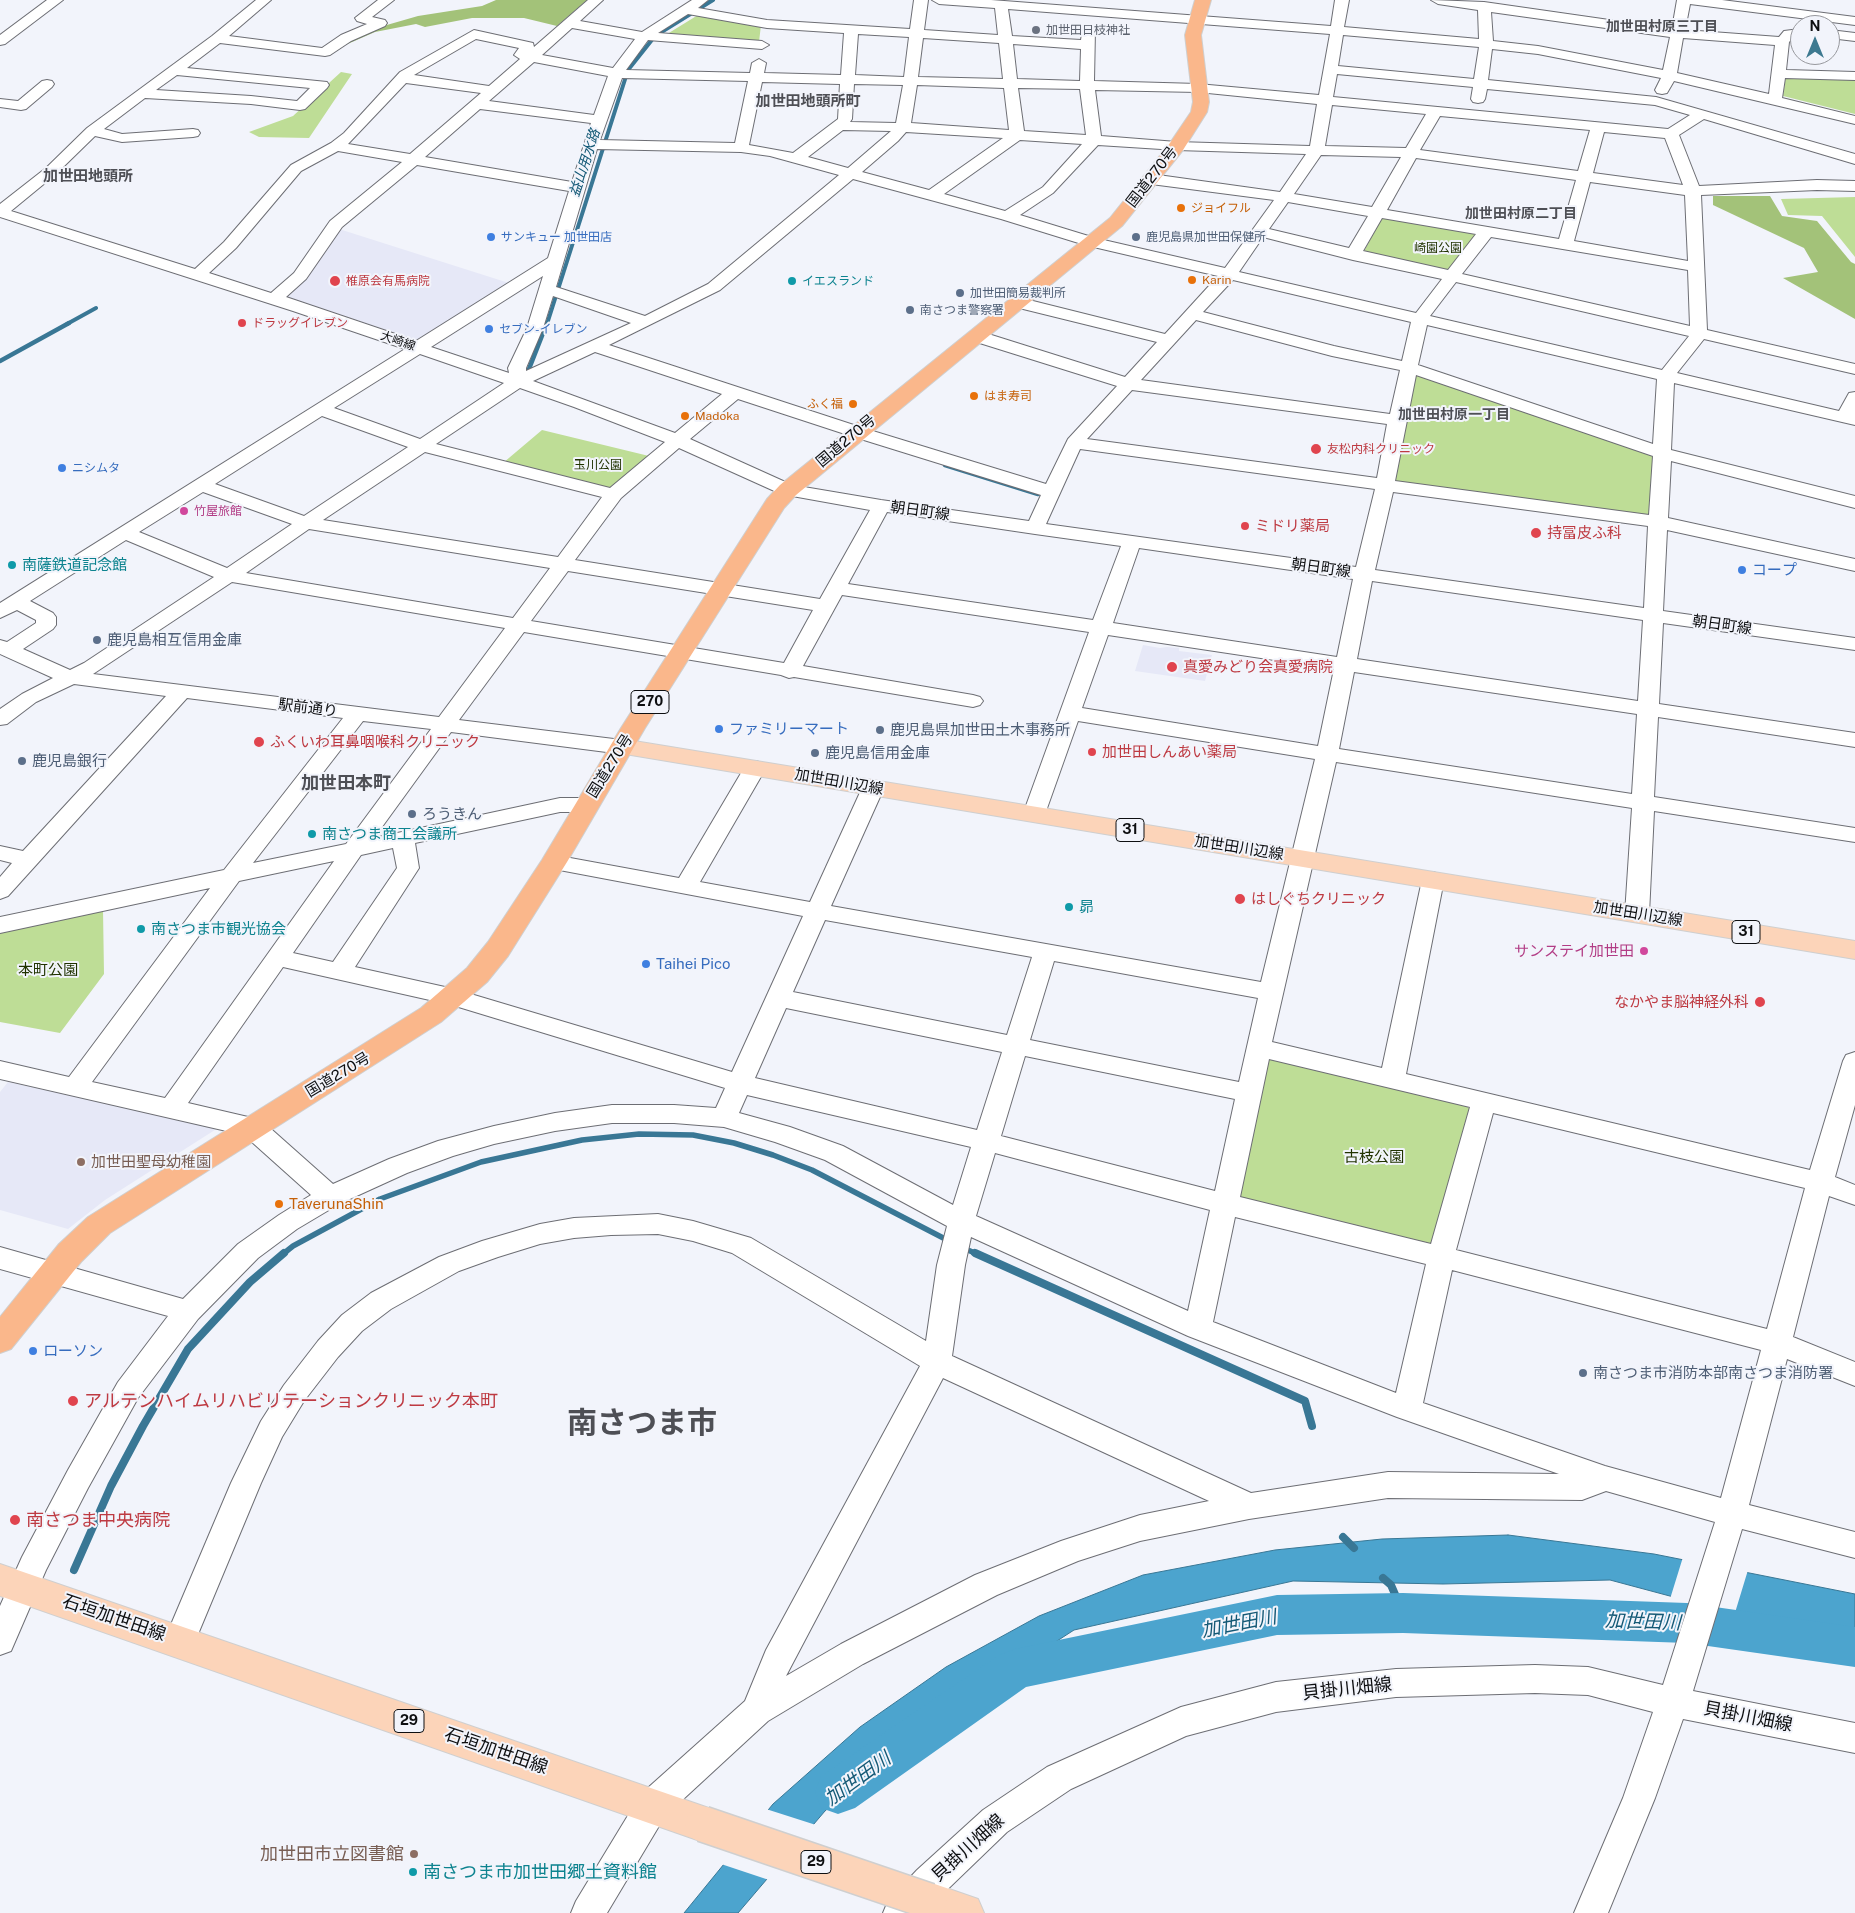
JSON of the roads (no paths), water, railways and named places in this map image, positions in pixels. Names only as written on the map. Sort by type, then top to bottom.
[{"type":"highway","name":"国道270号","points":[[0,1340],[53,1272],[99,1225],[431,1015],[454,997],[477,975],[498,950],[554,862],[586,805],[775,504],[788,490],[857,432],[1116,222],[1177,146],[1199,112],[1201,102],[1193,35],[1200,9]]},
{"type":"main road","name":"加世田川辺線","points":[[622,747],[1855,950]]},
{"type":"main road","name":"石垣加世田線","points":[[20,1586],[653,1805],[914,1907],[964,1913]]},
{"type":"street","points":[[0,41],[56,0]]},
{"type":"street","points":[[0,212],[51,171],[92,131],[175,71],[264,0]]},
{"type":"street","points":[[216,39],[325,52],[346,38],[380,23],[362,18],[387,0]]},
{"type":"street","points":[[274,299],[300,276],[336,224],[478,104],[596,0]]},
{"type":"street","points":[[0,719],[30,698],[91,666],[229,576],[519,381],[646,322],[714,287],[893,138],[902,127],[906,116],[921,0]]},
{"type":"street","points":[[939,0],[1000,5],[1046,4],[1088,11],[1200,9],[1336,30],[1486,43],[1586,58],[1855,120]]},
{"type":"street","points":[[1035,528],[1074,443],[1230,274],[1317,150],[1342,0]]},
{"type":"street","points":[[1438,0],[1678,34],[1782,41]]},
{"type":"street","points":[[1656,101],[1669,76],[1684,0]]},
{"type":"street","points":[[1691,0],[1813,15],[1813,0]]},
{"type":"street","points":[[1000,5],[1018,135]]},
{"type":"street","points":[[1476,115],[1486,43],[1484,6]]},
{"type":"street","points":[[519,381],[517,368],[535,328],[591,144],[619,74],[651,37],[695,8],[767,24],[1088,45]]},
{"type":"street","points":[[1007,216],[1048,190],[1094,140],[1087,85],[1088,11]]},
{"type":"street","points":[[1840,19],[1855,21]]},
{"type":"street","points":[[569,23],[651,37],[762,45]]},
{"type":"street","points":[[741,148],[767,24]]},
{"type":"street","points":[[0,29],[15,30]]},
{"type":"street","points":[[797,158],[840,126],[845,119],[851,30]]},
{"type":"street","points":[[197,274],[230,245],[296,168],[336,146],[349,136],[403,78],[418,66],[474,34],[528,46],[521,55],[619,74],[1198,88],[1671,134],[1702,114]]},
{"type":"street","points":[[1774,100],[1782,41],[1790,34]]},
{"type":"street","points":[[1840,35],[1855,37]]},
{"type":"street","points":[[1330,69],[1656,101],[1855,159]]},
{"type":"street","points":[[142,94],[251,100],[300,106],[322,85],[175,71]]},
{"type":"street","points":[[1779,74],[1855,76]]},
{"type":"street","points":[[403,78],[493,91]]},
{"type":"street","points":[[0,103],[21,106],[47,84]]},
{"type":"street","points":[[478,104],[599,120]]},
{"type":"street","points":[[1353,255],[1435,111]]},
{"type":"street","points":[[840,126],[902,127],[1177,146],[1411,153],[1693,191],[1817,185],[1855,186]]},
{"type":"street","points":[[1565,244],[1598,127]]},
{"type":"street","points":[[92,131],[122,138],[193,133]]},
{"type":"street","points":[[1637,914],[1666,376],[1699,334],[1693,191],[1671,134]]},
{"type":"street","points":[[931,196],[1018,135]]},
{"type":"street","points":[[591,144],[741,148],[797,158],[1007,216],[1091,242],[1850,419],[1855,397]]},
{"type":"street","points":[[336,146],[578,188]]},
{"type":"street","points":[[1151,179],[1285,197],[1697,267]]},
{"type":"street","name":"大崎線","points":[[0,212],[274,299],[580,402],[676,440],[788,490]]},
{"type":"street","points":[[1198,1328],[1271,992],[1327,754],[1344,664],[1386,485],[1397,420],[1420,318],[1487,231]]},
{"type":"street","points":[[1260,232],[1353,255],[1855,369]]},
{"type":"street","points":[[8,607],[416,347],[555,261]]},
{"type":"street","points":[[547,289],[646,322]]},
{"type":"street","points":[[1018,302],[1168,340]]},
{"type":"street","points":[[1192,314],[1332,351],[1408,367],[1661,453],[1855,502]]},
{"type":"street","points":[[976,336],[1128,384],[1397,420]]},
{"type":"street","points":[[594,346],[857,432],[1051,492]]},
{"type":"street","points":[[171,1109],[353,850],[447,724],[516,625],[614,494],[735,392]]},
{"type":"street","points":[[319,409],[422,446],[614,494]]},
{"type":"street","points":[[1074,443],[1659,522],[1855,565]]},
{"type":"street","points":[[202,485],[306,523],[722,589],[830,597],[1101,628],[1855,740]]},
{"type":"street","name":"朝日町線","points":[[788,490],[881,506],[1855,644]]},
{"type":"street","points":[[789,672],[881,506]]},
{"type":"street","points":[[125,533],[229,576],[789,672],[974,701]]},
{"type":"street","points":[[1034,814],[1072,713],[1132,541]]},
{"type":"street","points":[[4,648],[46,625],[46,617],[8,607]]},
{"type":"street","name":"駅前通り","points":[[4,648],[69,677],[622,747]]},
{"type":"street","points":[[0,891],[180,692]]},
{"type":"street","points":[[1072,713],[1327,754],[1855,834]]},
{"type":"street","points":[[75,1087],[230,877],[357,714]]},
{"type":"street","points":[[686,886],[755,768]]},
{"type":"street","points":[[724,1118],[780,998],[816,912],[873,788]]},
{"type":"street","points":[[0,925],[560,805],[586,805]]},
{"type":"street","points":[[339,972],[408,868],[403,838]]},
{"type":"street","points":[[0,852],[28,860]]},
{"type":"street","points":[[554,862],[816,912],[1271,992]]},
{"type":"street","points":[[1392,1079],[1433,880]]},
{"type":"street","points":[[757,1711],[777,1660],[937,1362],[957,1235],[1045,953]]},
{"type":"street","points":[[278,958],[454,997],[741,1084],[986,1141],[1225,1204],[1777,1343],[1855,1374]]},
{"type":"street","points":[[780,998],[1250,1093]]},
{"type":"street","points":[[1259,1048],[1820,1182],[1855,1195]]},
{"type":"street","points":[[1591,1913],[1639,1798],[1675,1695],[1729,1523],[1820,1182],[1855,1061]]},
{"type":"street","points":[[0,1070],[252,1127],[330,1197]]},
{"type":"street","points":[[1407,1409],[1441,1257],[1484,1101]]},
{"type":"street","points":[[0,1641],[20,1586],[128,1390],[188,1311],[248,1251],[288,1222],[330,1197],[389,1169],[447,1148],[494,1135],[555,1122],[612,1114],[674,1114],[724,1118],[782,1134],[834,1153],[957,1235],[1407,1409],[1729,1523],[1855,1545]]},
{"type":"street","points":[[172,1638],[271,1430],[294,1393],[328,1349],[346,1330],[381,1301],[449,1264],[492,1248],[540,1234],[574,1228],[658,1224],[693,1231],[740,1245],[937,1362],[1249,1506]]},
{"type":"street","points":[[0,1258],[188,1311]]},
{"type":"street","points":[[588,1913],[653,1805],[757,1711],[852,1654],[995,1582],[1072,1550],[1140,1528],[1249,1506],[1388,1485],[1582,1487],[1605,1478]]},
{"type":"street","name":"貝掛川畑線","points":[[914,1907],[929,1882],[1003,1816],[1059,1778],[1181,1722],[1276,1697],[1396,1683],[1535,1679],[1588,1682],[1675,1695],[1855,1738]]},
{"type":"water","points":[[1508,1535],[1654,1554],[1855,1594],[1855,1650],[1793,1629],[1610,1580],[1443,1584],[1293,1581],[1074,1630],[910,1736],[825,1811],[738,1913],[684,1913],[773,1804],[860,1727],[946,1667],[1039,1616],[1143,1575],[1275,1550],[1382,1539]]},
{"type":"waterway","name":"益山用水路","points":[[547,324],[628,70],[655,36],[713,0]]},
{"type":"waterway","points":[[67,324],[96,308]]},
{"type":"waterway","points":[[0,361],[69,323]]},
{"type":"waterway","name":"益山用水路","points":[[529,369],[547,323]]},
{"type":"waterway","points":[[945,465],[1038,494]]},
{"type":"waterway","points":[[283,1254],[293,1246],[380,1199],[481,1162],[582,1140],[639,1134],[693,1135],[734,1143],[773,1155],[812,1170],[951,1242]]},
{"type":"waterway","points":[[961,1247],[977,1254]]},
{"type":"waterway","points":[[74,1570],[111,1486],[143,1426],[188,1349],[250,1282],[284,1253]]},
{"type":"waterway","points":[[975,1253],[1305,1401],[1312,1426]]},
{"type":"waterway","points":[[1343,1537],[1354,1548]]},
{"type":"waterway","points":[[1383,1578],[1391,1585],[1403,1613]]},
{"type":"waterway","name":"加世田川","points":[[838,1792],[1015,1669],[1277,1615],[1403,1613],[1687,1623],[1855,1647]]},
{"type":"place","name":"加世田日枝神社","points":[[1036,30]]},
{"type":"place","name":"ジョイフル","points":[[1181,208]]},
{"type":"place","name":"サンキュー 加世田店","points":[[491,237]]},
{"type":"place","name":"鹿児島県加世田保健所","points":[[1136,237]]},
{"type":"place","name":"Karin","points":[[1192,280]]},
{"type":"place","name":"椎原会有馬病院","points":[[335,281]]},
{"type":"place","name":"イエスランド","points":[[792,281]]},
{"type":"place","name":"加世田簡易裁判所","points":[[960,293]]},
{"type":"place","name":"南さつま警察署","points":[[910,310]]},
{"type":"place","name":"ドラッグイレブン","points":[[242,323]]},
{"type":"place","name":"セブン-イレブン","points":[[489,329]]},
{"type":"place","name":"はま寿司","points":[[974,396]]},
{"type":"place","name":"ふく福","points":[[853,404]]},
{"type":"place","name":"Madoka","points":[[685,416]]},
{"type":"place","name":"友松内科クリニック","points":[[1316,449]]},
{"type":"place","name":"ニシムタ","points":[[62,468]]},
{"type":"place","name":"竹屋旅館","points":[[184,511]]},
{"type":"place","name":"ミドリ薬局","points":[[1245,526]]},
{"type":"place","name":"持冨皮ふ科","points":[[1536,533]]},
{"type":"place","name":"南薩鉄道記念館","points":[[12,565]]},
{"type":"place","name":"コープ","points":[[1742,570]]},
{"type":"place","name":"鹿児島相互信用金庫","points":[[97,640]]},
{"type":"place","name":"真愛みどり会真愛病院","points":[[1172,667]]},
{"type":"place","name":"ファミリーマート","points":[[719,729]]},
{"type":"place","name":"鹿児島県加世田土木事務所","points":[[880,730]]},
{"type":"place","name":"ふくいわ耳鼻咽喉科クリニック","points":[[259,742]]},
{"type":"place","name":"加世田しんあい薬局","points":[[1092,752]]},
{"type":"place","name":"鹿児島信用金庫","points":[[815,753]]},
{"type":"place","name":"鹿児島銀行","points":[[22,761]]},
{"type":"place","name":"ろうきん","points":[[412,814]]},
{"type":"place","name":"南さつま商工会議所","points":[[312,834]]},
{"type":"place","name":"はしぐちクリニック","points":[[1240,899]]},
{"type":"place","name":"昴","points":[[1069,907]]},
{"type":"place","name":"南さつま市観光協会","points":[[141,929]]},
{"type":"place","name":"サンステイ加世田","points":[[1644,951]]},
{"type":"place","name":"Taihei Pico","points":[[646,964]]},
{"type":"place","name":"なかやま脳神経外科","points":[[1760,1002]]},
{"type":"place","name":"加世田聖母幼稚園","points":[[81,1162]]},
{"type":"place","name":"TaverunaShin","points":[[279,1204]]},
{"type":"place","name":"ローソン","points":[[33,1351]]},
{"type":"place","name":"南さつま市消防本部南さつま消防署","points":[[1583,1373]]},
{"type":"place","name":"アルテンハイムリハビリテーションクリニック本町","points":[[73,1401]]},
{"type":"place","name":"南さつま中央病院","points":[[15,1520]]},
{"type":"place","name":"加世田市立図書館","points":[[414,1854]]},
{"type":"place","name":"南さつま市加世田郷土資料館","points":[[413,1872]]},
{"type":"district","name":"加世田村原三丁目","points":[[1662,27]]},
{"type":"district","name":"加世田地頭所町","points":[[808,101]]},
{"type":"district","name":"加世田地頭所","points":[[88,176]]},
{"type":"district","name":"加世田村原二丁目","points":[[1521,214]]},
{"type":"district","name":"加世田村原一丁目","points":[[1454,415]]},
{"type":"district","name":"加世田本町","points":[[346,783]]},
{"type":"district","name":"南さつま市","points":[[642,1424]]},
{"type":"park label","name":"崎園公園","points":[[1438,248]]},
{"type":"park label","name":"玉川公園","points":[[598,465]]},
{"type":"park label","name":"本町公園","points":[[48,970]]},
{"type":"park label","name":"古枝公園","points":[[1374,1157]]}]
